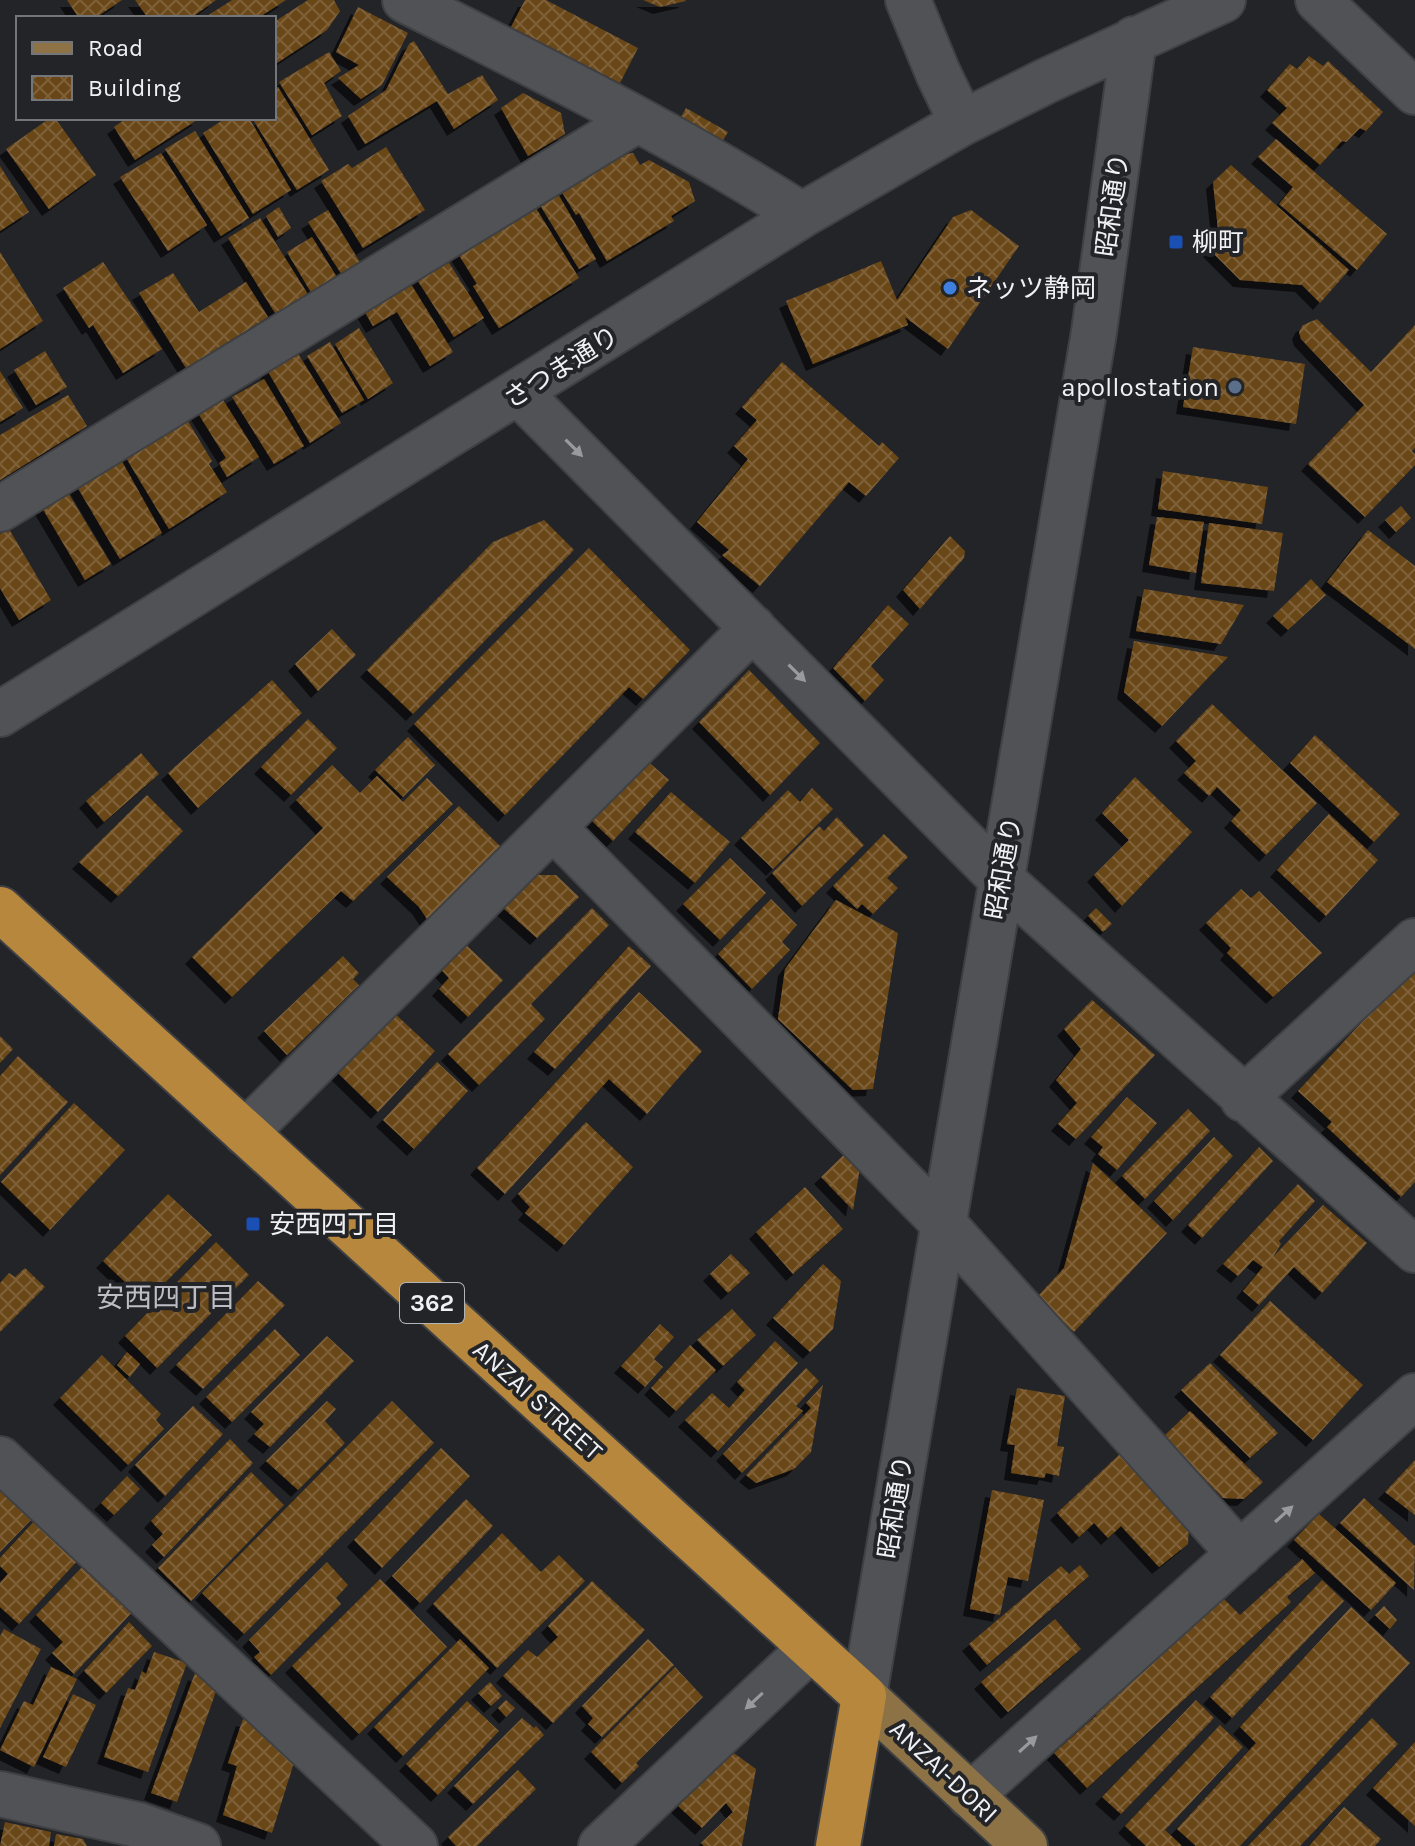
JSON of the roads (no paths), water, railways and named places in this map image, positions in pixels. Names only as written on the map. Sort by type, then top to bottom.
[{"type":"highway","points":[[838,1846],[864,1696]]},
{"type":"main road","name":"ANZAI-DORI","points":[[0,909],[1025,1846]]},
{"type":"street","points":[[405,0],[637,120],[760,188],[802,215]]},
{"type":"street","points":[[908,0],[962,123]]},
{"type":"street","name":"さつま通り","points":[[0,714],[802,215],[962,123],[1134,39],[1223,0]]},
{"type":"street","points":[[1318,0],[1415,92]]},
{"type":"street","name":"昭和通り","points":[[864,1696],[1094,332],[1134,39]]},
{"type":"street","points":[[0,509],[637,120]]},
{"type":"street","points":[[519,393],[1001,879],[1415,1250]]},
{"type":"street","points":[[245,1133],[753,628]]},
{"type":"street","points":[[553,827],[942,1222],[1240,1554]]},
{"type":"street","points":[[1243,1099],[1415,941]]},
{"type":"street","points":[[970,1796],[1415,1396]]},
{"type":"street","points":[[0,1459],[415,1846]]},
{"type":"street","points":[[601,1846],[811,1648]]},
{"type":"street","points":[[0,1794],[122,1834],[198,1846]]},
{"type":"place","name":"柳町","points":[[1176,242]]},
{"type":"place","name":"ネッツ静岡","points":[[950,288]]},
{"type":"place","name":"apollostation","points":[[1235,387]]},
{"type":"place","name":"安西四丁目","points":[[253,1224]]},
{"type":"district","name":"安西四丁目","points":[[166,1297]]}]
